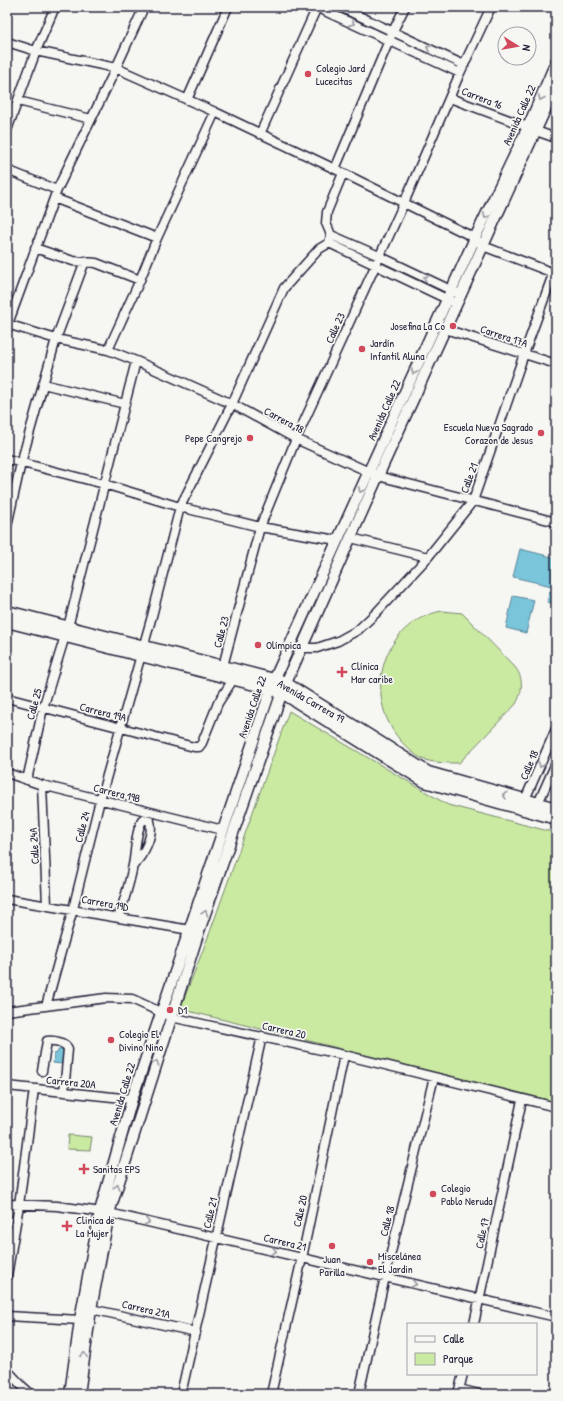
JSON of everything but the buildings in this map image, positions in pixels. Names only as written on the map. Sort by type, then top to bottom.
[{"type":"main road","name":"Avenida Carrera 19","points":[[7,612],[67,632]]},
{"type":"main road","name":"Avenida Carrera 19","points":[[7,621],[67,632],[142,650],[223,666],[278,686],[428,773],[536,809],[556,818]]},
{"type":"main road","name":"Avenida Carrera 19","points":[[142,650],[234,678],[278,686]]},
{"type":"main road","name":"Avenida Carrera 19","points":[[536,809],[556,809]]},
{"type":"street","points":[[7,130],[36,51],[55,7]]},
{"type":"street","points":[[7,324],[57,190],[144,7]]},
{"type":"street","points":[[187,100],[228,7]]},
{"type":"street","points":[[260,134],[317,7],[460,73]]},
{"type":"street","points":[[340,7],[464,65]]},
{"type":"street","points":[[335,169],[393,31],[405,7]]},
{"type":"street","name":"Calle 23","points":[[223,666],[260,527],[296,439],[404,203],[460,73],[491,7]]},
{"type":"street","points":[[7,42],[36,51],[116,68],[215,112],[335,169],[475,238],[483,246],[555,271]]},
{"type":"street","name":"Avenida Calle 22","points":[[79,1394],[105,1212],[171,1017],[223,830],[278,686],[337,540],[374,474],[446,329],[454,297],[483,246],[532,129],[556,62]]},
{"type":"street","name":"Avenida Calle 22","points":[[70,1394],[80,1320],[132,1099],[161,1013],[194,930],[278,686],[302,648],[351,538],[374,474],[454,297],[475,238],[556,86]]},
{"type":"street","name":"Carrera 16","points":[[450,98],[556,138]]},
{"type":"street","points":[[18,100],[91,119]]},
{"type":"street","points":[[108,350],[140,280],[157,238],[215,112]]},
{"type":"street","points":[[7,170],[57,190]]},
{"type":"street","points":[[343,173],[327,212],[326,223],[330,239],[375,264],[454,297]]},
{"type":"street","points":[[54,198],[157,238]]},
{"type":"street","points":[[330,239],[379,256],[454,297]]},
{"type":"street","name":"Calle 24","points":[[46,1006],[73,909],[100,800],[152,616],[180,507],[232,404],[284,288],[330,239]]},
{"type":"street","points":[[35,248],[73,261],[96,263],[140,280]]},
{"type":"street","points":[[7,526],[21,463],[56,339],[85,261]]},
{"type":"street","name":"Calle 21","points":[[302,648],[317,648],[338,641],[358,630],[376,613],[428,557],[473,501],[524,354],[555,271]]},
{"type":"street","name":"Carrera 18","points":[[7,324],[56,339],[108,350],[136,361],[232,404],[296,439],[374,474],[556,522]]},
{"type":"street","name":"Carrera 17A","points":[[446,329],[556,364]]},
{"type":"street","name":"Calle 25","points":[[27,780],[43,708],[67,632],[136,361]]},
{"type":"street","points":[[43,384],[125,404]]},
{"type":"street","points":[[7,459],[104,484],[180,507],[260,527],[337,540]]},
{"type":"street","points":[[351,538],[428,557]]},
{"type":"street","name":"Carrera 19A","points":[[7,698],[194,747],[199,747],[218,703],[234,678]]},
{"type":"street","name":"Calle 18","points":[[523,805],[556,729]]},
{"type":"street","points":[[536,809],[556,763]]},
{"type":"street","name":"Carrera 19B","points":[[7,773],[42,785],[223,830]]},
{"type":"street","name":"Calle 24A","points":[[42,785],[47,905]]},
{"type":"street","points":[[119,917],[133,866],[141,823],[143,820],[147,819],[150,821],[151,826],[150,837],[140,858],[133,866]]},
{"type":"street","name":"Carrera 19D","points":[[7,899],[194,930]]},
{"type":"street","name":"Carrera 20","points":[[7,1011],[106,998],[132,999],[171,1017],[344,1055],[556,1108]]},
{"type":"street","name":"Calle 21","points":[[180,1394],[196,1332],[262,1036]]},
{"type":"street","points":[[42,1071],[47,1041],[50,1040],[64,1044],[68,1049],[64,1092]]},
{"type":"street","name":"Calle 20","points":[[271,1394],[302,1258],[344,1055]]},
{"type":"street","name":"Calle 18","points":[[358,1394],[384,1277],[434,1077]]},
{"type":"street","name":"Carrera 20A","points":[[7,1086],[132,1099]]},
{"type":"street","points":[[7,1276],[19,1205],[34,1089]]},
{"type":"street","name":"Calle 17","points":[[474,1323],[522,1100]]},
{"type":"street","name":"Carrera 21","points":[[7,1204],[56,1206],[105,1212],[556,1317]]},
{"type":"street","name":"Carrera 21A","points":[[91,1308],[196,1332]]},
{"type":"street","points":[[7,1316],[80,1320]]},
{"type":"street","points":[[7,1370],[31,1394]]},
{"type":"street","points":[[463,1375],[459,1392],[479,1394]]},
{"type":"green space","points":[[442,611],[462,613],[514,666],[521,679],[520,694],[516,704],[459,763],[440,763],[429,761],[413,753],[400,740],[388,722],[382,702],[381,682],[384,663],[392,645],[405,629],[421,618]]},
{"type":"green space","points":[[289,711],[448,805],[556,833],[556,1102],[180,1009],[210,932]]},
{"type":"green space","points":[[68,1135],[92,1137],[90,1150],[67,1149]]},
{"type":"water","points":[[520,549],[556,558],[556,587],[513,577]]},
{"type":"water","points":[[550,591],[556,593],[556,604],[547,602]]},
{"type":"water","points":[[513,596],[534,600],[526,633],[506,628]]},
{"type":"water","points":[[59,1049],[64,1050],[62,1064],[53,1063],[54,1054],[57,1053]]},
{"type":"place","name":"Colegio Jard Lucecitas","points":[[308,74]]},
{"type":"place","name":"Josefina La Co","points":[[453,326]]},
{"type":"place","name":"Jardín Infantil Aluna","points":[[362,349]]},
{"type":"place","name":"Escuela Nueva Sagrado Corazon de Jesus","points":[[541,433]]},
{"type":"place","name":"Pepe Cangrejo","points":[[250,438]]},
{"type":"place","name":"Olímpica","points":[[258,645]]},
{"type":"place","name":"Clínica Mar caribe","points":[[342,672]]},
{"type":"place","name":"D1","points":[[170,1010]]},
{"type":"place","name":"Colegio El Divino Nino","points":[[111,1040]]},
{"type":"place","name":"Sanitas EPS","points":[[84,1169]]},
{"type":"place","name":"Colegio Pablo Neruda","points":[[433,1194]]},
{"type":"place","name":"Clinica de La Mujer","points":[[67,1226]]},
{"type":"place","name":"Juan Parilla","points":[[332,1246]]},
{"type":"place","name":"Miscelánea El Jardin","points":[[370,1262]]}]
